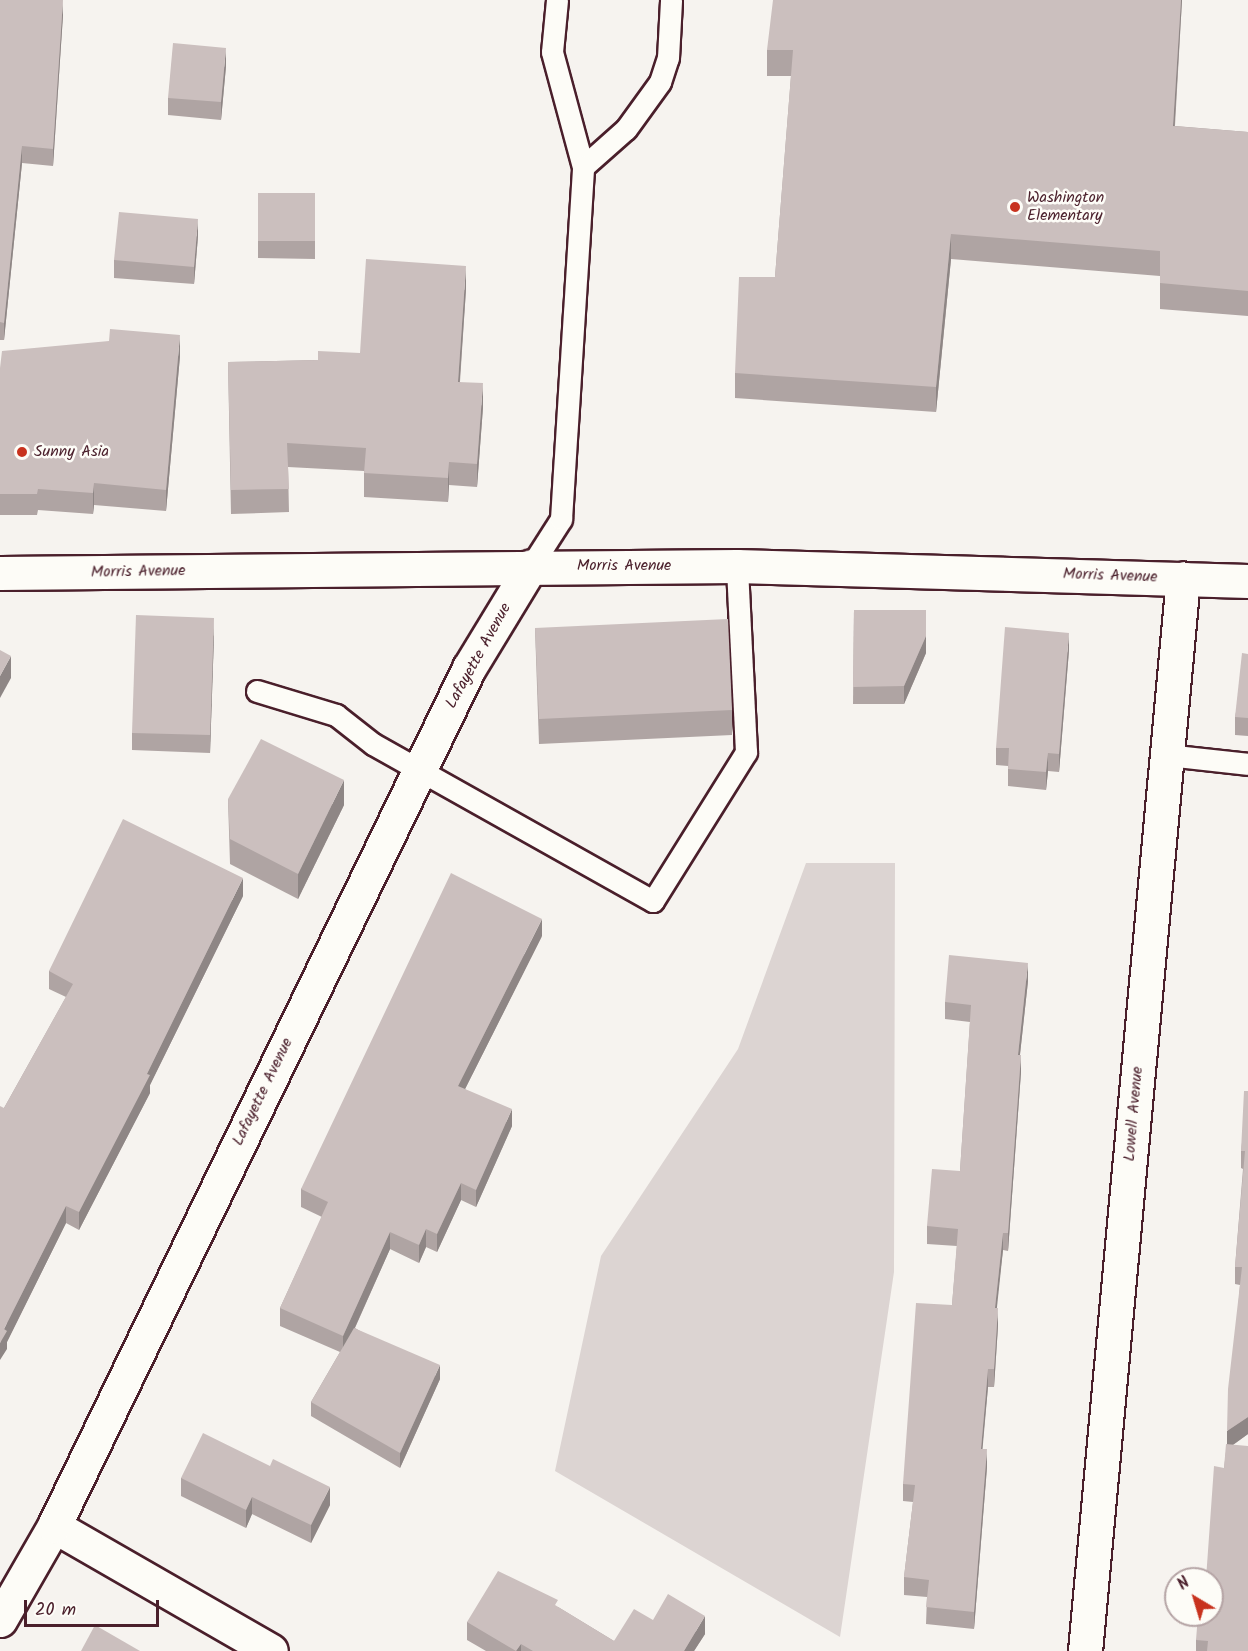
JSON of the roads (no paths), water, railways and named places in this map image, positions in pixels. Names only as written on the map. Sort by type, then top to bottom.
[{"type":"street","name":"Morris Avenue","points":[[0,573],[531,566],[737,566],[1248,581]]},
{"type":"street","name":"Lafayette Avenue","points":[[0,1620],[54,1526],[469,668],[531,566]]},
{"type":"street","name":"Lowell Avenue","points":[[1085,1651],[1183,578]]},
{"type":"street","points":[[54,1526],[271,1651]]},
{"type":"lane","points":[[531,566],[561,519],[583,167],[552,52],[557,0]]},
{"type":"lane","points":[[583,167],[626,129],[660,82],[668,58],[671,0]]},
{"type":"lane","points":[[257,691],[336,716],[372,744],[653,901],[746,752],[737,566]]},
{"type":"lane","points":[[1167,755],[1248,764]]},
{"type":"place","name":"Washington Elementary","points":[[1015,207]]},
{"type":"place","name":"Sunny Asia","points":[[22,452]]}]
